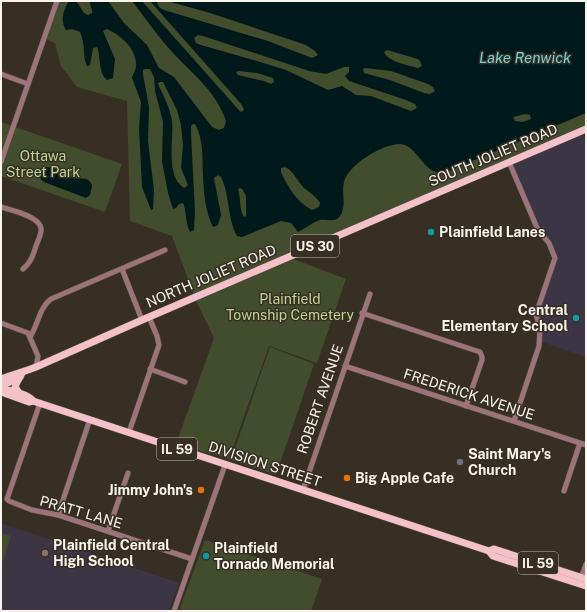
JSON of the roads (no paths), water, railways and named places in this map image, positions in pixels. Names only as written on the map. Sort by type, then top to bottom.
[{"type":"main road","name":"SOUTH JOLIET ROAD","points":[[410,205],[586,129]]},
{"type":"main road","name":"NORTH JOLIET ROAD","points":[[1,387],[36,367],[410,205]]},
{"type":"main road","name":"NORTH JOLIET ROAD","points":[[1,379],[18,372],[21,375]]},
{"type":"main road","points":[[19,393],[15,388],[21,375]]},
{"type":"main road","name":"DIVISION STREET","points":[[1,387],[31,397],[36,402]]},
{"type":"main road","name":"DIVISION STREET","points":[[1,392],[29,402],[36,402],[489,551],[494,549],[583,581]]},
{"type":"street","points":[[1,162],[57,1]]},
{"type":"street","points":[[1,74],[28,84]]},
{"type":"street","points":[[509,162],[538,230],[549,243],[555,258],[536,314],[540,329],[539,346],[514,421]]},
{"type":"street","points":[[1,207],[32,217],[40,224],[40,234],[29,265],[23,269]]},
{"type":"street","points":[[30,337],[35,329],[43,308],[51,299],[165,250]]},
{"type":"street","points":[[122,269],[142,320]]},
{"type":"street","name":"ROBERT AVENUE","points":[[303,490],[362,313],[370,294]]},
{"type":"street","points":[[362,313],[478,350],[482,354],[482,360],[466,406]]},
{"type":"street","points":[[128,432],[159,344],[149,317]]},
{"type":"street","points":[[1,323],[26,332],[30,337],[38,356],[36,367]]},
{"type":"street","points":[[38,356],[48,362]]},
{"type":"street","name":"FREDERICK AVENUE","points":[[345,366],[586,445]]},
{"type":"street","points":[[150,369],[185,382]]},
{"type":"street","name":"PRATT LANE","points":[[36,402],[7,499],[32,510],[58,515],[192,559]]},
{"type":"street","points":[[58,515],[90,420]]},
{"type":"street","points":[[564,491],[580,443]]},
{"type":"street","points":[[174,611],[225,465]]},
{"type":"street","points":[[108,531],[128,473]]},
{"type":"street","points":[[583,581],[586,564]]},
{"type":"water","name":"Lake Renwick","points":[[69,1],[77,2],[84,13],[88,15],[92,13],[89,1],[108,1],[124,23],[147,45],[159,68],[174,77],[212,127],[219,130],[224,128],[226,121],[211,93],[163,42],[132,1],[142,1],[241,112],[244,110],[242,105],[150,1],[159,1],[157,3],[160,8],[164,10],[268,41],[312,58],[318,55],[306,45],[210,13],[167,1],[586,1],[586,113],[444,173],[431,169],[412,149],[406,146],[400,144],[384,148],[367,157],[347,175],[343,186],[344,204],[342,212],[338,218],[333,220],[318,221],[298,232],[291,223],[281,221],[242,237],[237,236],[234,229],[224,184],[221,177],[218,175],[214,178],[221,215],[218,225],[213,227],[210,221],[204,195],[200,136],[195,124],[193,124],[191,126],[191,133],[195,212],[194,230],[190,232],[187,225],[183,203],[179,204],[173,209],[168,193],[162,161],[163,122],[155,91],[154,77],[150,69],[143,70],[143,74],[149,107],[148,141],[154,190],[153,209],[151,210],[142,187],[139,128],[141,102],[132,78],[136,65],[133,52],[122,38],[107,29],[103,31],[115,59],[113,78],[107,80],[104,77],[97,47],[93,48],[90,65],[87,66],[80,32],[72,29],[66,30],[64,27],[63,16]],"holes":[[[198,35],[203,36],[309,71],[326,74],[344,67],[349,67],[349,72],[345,76],[349,81],[406,100],[415,104],[417,108],[411,111],[371,96],[356,95],[342,86],[328,90],[286,70],[196,43],[194,38]],[[387,50],[418,59],[422,66],[418,68],[394,61],[384,52]],[[365,68],[391,71],[428,84],[433,87],[435,91],[430,94],[424,93],[390,80],[364,73],[363,69]],[[239,71],[257,73],[273,78],[274,82],[271,84],[238,75],[236,72]],[[160,82],[163,82],[177,110],[181,125],[183,145],[181,168],[188,185],[184,188],[174,175],[172,166],[172,121],[158,83]],[[525,114],[530,115],[531,119],[523,122],[515,121],[513,117]],[[285,167],[291,171],[304,188],[315,196],[320,203],[319,207],[312,210],[297,199],[281,172],[281,168]],[[240,188],[246,196],[246,216],[244,217],[241,211],[238,189]]]},
{"type":"water","points":[[46,167],[55,169],[72,178],[88,180],[92,186],[90,195],[86,198],[44,182],[40,175],[43,168]]},
{"type":"place","name":"Plainfield Lanes","points":[[431,232]]},
{"type":"place","name":"Central Elementary School","points":[[576,318]]},
{"type":"place","name":"Saint Mary's Church","points":[[460,462]]},
{"type":"place","name":"Big Apple Cafe","points":[[347,478]]},
{"type":"place","name":"Jimmy John's","points":[[201,490]]},
{"type":"place","name":"Plainfield Central High School","points":[[45,553]]},
{"type":"place","name":"Plainfield Tornado Memorial","points":[[206,556]]},
{"type":"park label","name":"Ottawa Street Park","points":[[43,164]]},
{"type":"park label","name":"Plainfield Township Cemetery","points":[[290,308]]}]
